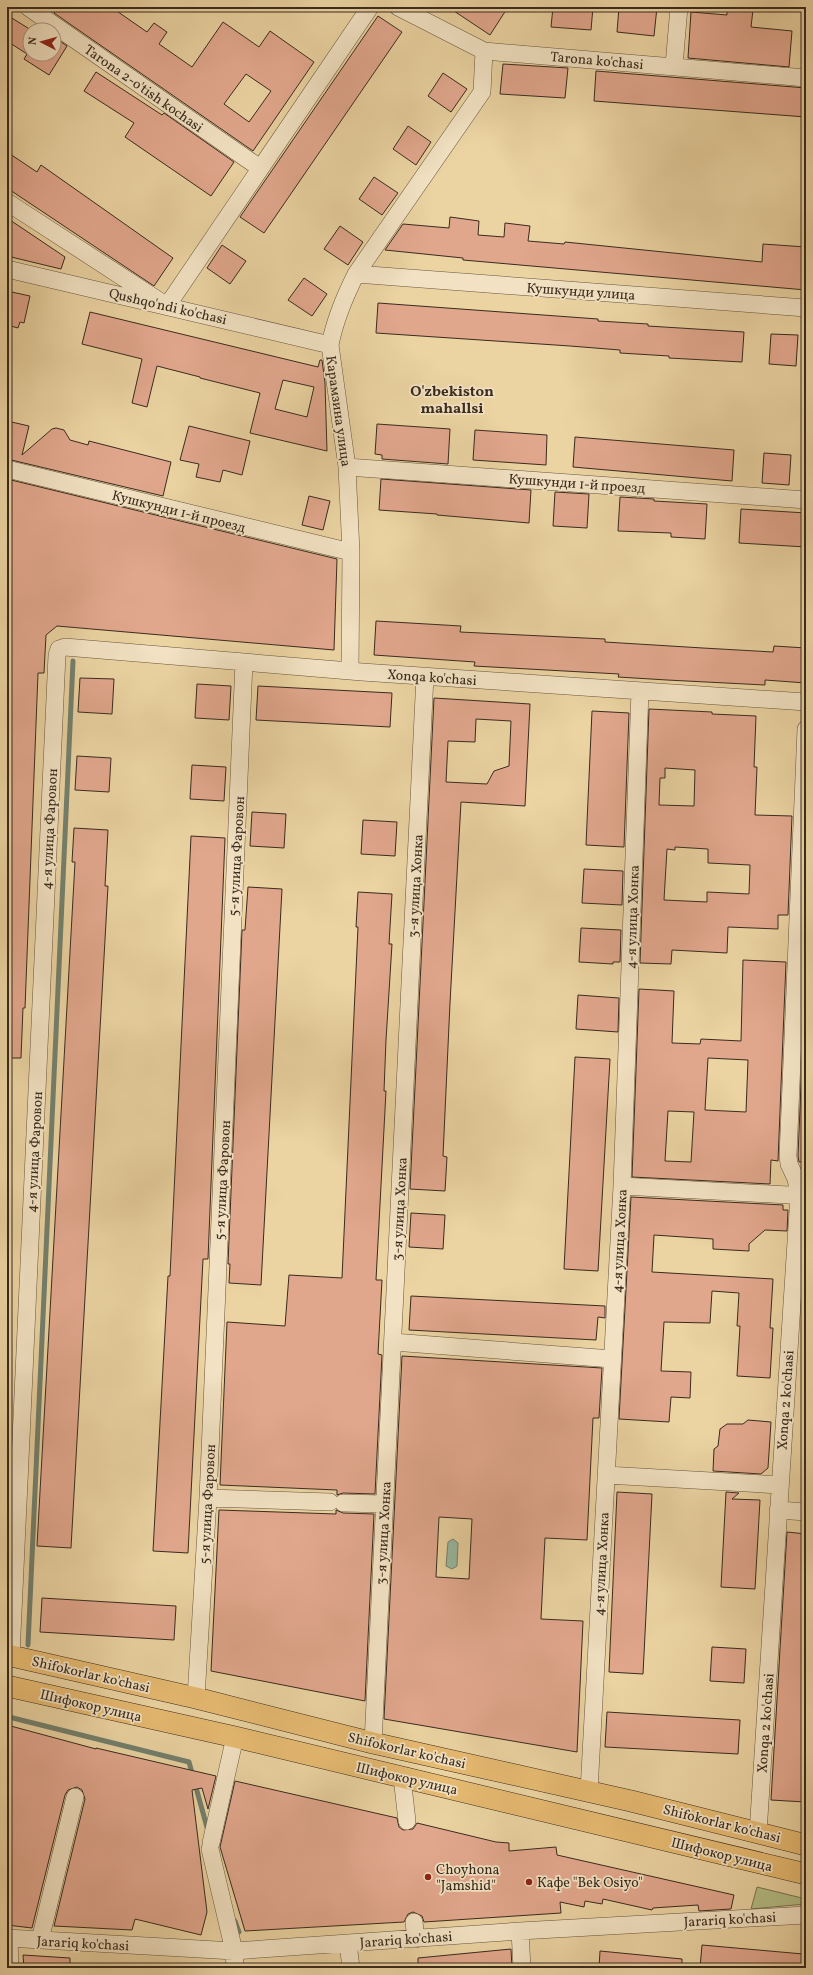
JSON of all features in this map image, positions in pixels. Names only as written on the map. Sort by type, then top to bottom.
[{"type":"main road","name":"Shifokorlar ko'chasi","points":[[9,1656],[196,1698],[373,1743],[589,1791],[806,1844]]},
{"type":"main road","name":"Шифокор улица","points":[[7,1686],[235,1737],[806,1874]]},
{"type":"main road","points":[[694,1848],[700,1818]]},
{"type":"street","name":"Tarona 2-o'tish kochasi","points":[[28,7],[260,168]]},
{"type":"street","points":[[7,202],[167,306],[370,7]]},
{"type":"street","name":"Tarona ko'chasi","points":[[398,7],[484,51],[806,78]]},
{"type":"street","points":[[674,66],[680,7]]},
{"type":"street","name":"Карамзина улица","points":[[350,671],[351,552],[347,467],[330,345],[340,307],[356,274],[482,92],[484,51]]},
{"type":"street","name":"Qushqo'ndi ko'chasi","points":[[7,269],[330,345]]},
{"type":"street","name":"Кушкунди улица","points":[[356,274],[806,308]]},
{"type":"street","name":"Кушкунди 1-й проезд","points":[[347,467],[806,500]]},
{"type":"street","name":"Кушкунди 1-й проезд","points":[[7,469],[351,552]]},
{"type":"street","name":"Xonqa ko'chasi","points":[[59,649],[65,647],[350,671],[806,702]]},
{"type":"street","name":"4-я улица Фаровон","points":[[9,1656],[56,663],[59,649]]},
{"type":"street","name":"5-я улица Фаровон","points":[[196,1698],[208,1498],[244,662]]},
{"type":"street","name":"3-я улица Хонка","points":[[373,1743],[425,676]]},
{"type":"street","name":"4-я улица Хонка","points":[[589,1791],[622,1186],[640,691]]},
{"type":"street","name":"Xonqa 2 ko'chasi","points":[[758,1833],[778,1510],[802,1195],[788,1156],[806,729]]},
{"type":"street","points":[[622,1186],[802,1195]]},
{"type":"street","points":[[393,1342],[612,1359]]},
{"type":"street","points":[[606,1475],[780,1484]]},
{"type":"street","points":[[208,1498],[385,1504]]},
{"type":"street","points":[[778,1510],[806,1512]]},
{"type":"street","points":[[235,1737],[211,1846],[235,1960]]},
{"type":"street","points":[[402,1777],[407,1821]]},
{"type":"street","points":[[40,1940],[75,1796]]},
{"type":"street","name":"Jarariq ko'chasi","points":[[8,1938],[235,1960],[348,1943],[415,1930],[520,1931],[806,1914]]},
{"type":"street","points":[[520,1931],[522,1968]]},
{"type":"street","points":[[8,1938],[10,1968]]},
{"type":"street","points":[[348,1943],[351,1968]]},
{"type":"shaded area","points":[[453,1539],[458,1543],[457,1566],[452,1569],[446,1566],[448,1542]]},
{"type":"shaded area","points":[[757,1887],[806,1899],[806,1904],[751,1909]]},
{"type":"building","points":[[57,7],[111,7],[147,32],[154,23],[167,32],[159,44],[192,67],[223,22],[259,47],[270,31],[314,62],[253,151],[54,13]],"holes":[[[246,74],[271,91],[249,122],[224,104]]]},
{"type":"building","points":[[448,7],[508,7],[490,35]]},
{"type":"building","points":[[553,7],[593,7],[591,30],[551,27]]},
{"type":"building","points":[[619,7],[657,7],[654,36],[617,32]]},
{"type":"building","points":[[727,7],[742,7],[742,9],[753,10],[751,27],[792,31],[789,67],[688,58],[691,12],[727,15]]},
{"type":"building","points":[[7,15],[22,24],[22,51],[7,41]]},
{"type":"building","points":[[378,16],[402,32],[264,233],[240,217]]},
{"type":"building","points":[[62,43],[67,46],[62,54]]},
{"type":"building","points":[[29,62],[57,62],[49,75]]},
{"type":"building","points":[[503,64],[568,68],[565,98],[500,94]]},
{"type":"building","points":[[596,71],[806,88],[806,117],[594,101]]},
{"type":"building","points":[[96,72],[162,115],[164,113],[234,162],[211,196],[125,137],[134,123],[84,91]]},
{"type":"building","points":[[443,73],[467,89],[451,112],[428,96]]},
{"type":"building","points":[[408,126],[431,142],[416,165],[393,149]]},
{"type":"building","points":[[7,152],[37,172],[41,165],[173,258],[154,286],[7,188]]},
{"type":"building","points":[[374,177],[398,193],[382,215],[359,199]]},
{"type":"building","points":[[450,217],[479,221],[478,235],[504,237],[505,223],[530,226],[528,241],[564,244],[565,242],[762,262],[763,244],[806,247],[806,290],[463,260],[463,258],[385,250],[403,224],[449,228]]},
{"type":"building","points":[[7,218],[65,257],[61,269],[7,256]]},
{"type":"building","points":[[340,226],[363,242],[348,265],[324,249]]},
{"type":"building","points":[[222,245],[246,261],[230,284],[207,268]]},
{"type":"building","points":[[304,278],[327,294],[312,316],[288,300]]},
{"type":"building","points":[[7,291],[30,296],[24,323],[20,322],[18,328],[7,325]]},
{"type":"building","points":[[378,303],[598,319],[598,321],[648,324],[648,326],[744,332],[742,362],[669,358],[669,356],[620,353],[620,350],[570,346],[376,333]]},
{"type":"building","points":[[90,312],[318,367],[320,360],[322,360],[325,383],[327,451],[250,433],[260,393],[157,366],[147,407],[132,403],[142,359],[82,344]],"holes":[[[283,380],[314,387],[307,417],[275,409]]]},
{"type":"building","points":[[771,334],[798,335],[796,366],[769,364]]},
{"type":"building","points":[[7,421],[29,426],[22,455],[52,429],[56,428],[64,430],[70,440],[88,445],[89,441],[171,462],[163,496],[7,459]]},
{"type":"building","points":[[377,424],[450,429],[448,464],[382,459],[382,455],[375,454]]},
{"type":"building","points":[[189,426],[250,441],[242,475],[223,470],[220,482],[196,477],[199,464],[180,460]]},
{"type":"building","points":[[475,430],[547,435],[546,465],[473,460]]},
{"type":"building","points":[[575,437],[734,450],[732,481],[573,467]]},
{"type":"building","points":[[764,453],[791,455],[789,485],[762,483]]},
{"type":"building","points":[[7,479],[337,559],[334,650],[57,626],[46,635],[44,673],[38,673],[25,1008],[23,1008],[21,1058],[7,1058]]},
{"type":"building","points":[[381,479],[531,490],[529,523],[379,510]]},
{"type":"building","points":[[555,492],[589,494],[587,528],[553,526]]},
{"type":"building","points":[[309,496],[330,501],[323,530],[302,525]]},
{"type":"building","points":[[620,497],[654,499],[654,501],[707,504],[705,539],[671,537],[671,533],[618,531]]},
{"type":"building","points":[[741,509],[806,513],[806,547],[739,543]]},
{"type":"building","points":[[376,621],[461,626],[460,632],[605,639],[605,642],[773,652],[774,646],[806,648],[806,683],[765,680],[765,685],[618,677],[619,674],[474,666],[475,662],[374,655]]},
{"type":"building","points":[[80,678],[114,679],[112,714],[78,712]]},
{"type":"building","points":[[197,684],[231,686],[229,720],[195,718]]},
{"type":"building","points":[[258,686],[392,693],[390,727],[256,720]]},
{"type":"building","points":[[434,698],[530,704],[525,806],[461,802],[443,1156],[447,1157],[445,1191],[410,1189]],"holes":[[[476,719],[511,721],[509,766],[494,771],[487,784],[446,782],[448,741],[475,742]]]},
{"type":"building","points":[[649,709],[756,716],[754,767],[757,767],[755,815],[792,816],[788,915],[778,915],[778,929],[728,927],[727,953],[672,950],[671,964],[640,963]],"holes":[[[665,768],[695,770],[694,806],[659,805],[660,778],[665,778]],[[675,847],[708,849],[708,863],[750,865],[749,894],[707,892],[707,902],[664,900],[667,849],[675,850]]]},
{"type":"building","points":[[592,711],[629,713],[624,847],[586,845]]},
{"type":"building","points":[[77,756],[111,758],[109,792],[75,790]]},
{"type":"building","points":[[192,765],[226,767],[224,801],[190,799]]},
{"type":"building","points":[[252,812],[286,814],[284,848],[250,846]]},
{"type":"building","points":[[363,820],[397,822],[395,856],[361,854]]},
{"type":"building","points":[[74,828],[108,830],[105,886],[108,886],[71,1548],[37,1546],[75,862],[72,862]]},
{"type":"building","points":[[191,836],[225,838],[208,1259],[203,1259],[188,1553],[153,1551],[168,1276],[170,1276]]},
{"type":"building","points":[[584,869],[623,871],[622,905],[582,903]]},
{"type":"building","points":[[248,887],[282,889],[261,1285],[229,1283],[230,1264],[228,1264],[242,930],[245,930]]},
{"type":"building","points":[[358,892],[392,894],[389,944],[392,944],[384,1091],[386,1091],[376,1280],[382,1280],[378,1354],[382,1355],[375,1494],[343,1493],[337,1495],[337,1490],[220,1485],[227,1322],[285,1326],[289,1275],[342,1278],[358,927],[356,927]]},
{"type":"building","points":[[581,928],[621,930],[620,962],[613,962],[613,964],[579,962]]},
{"type":"building","points":[[743,960],[786,962],[778,1161],[771,1160],[770,1184],[632,1177],[639,989],[674,991],[672,1043],[700,1044],[701,1039],[741,1041]],"holes":[[[708,1058],[748,1060],[746,1112],[705,1110]],[[668,1111],[694,1112],[691,1162],[665,1161]]]},
{"type":"building","points":[[806,966],[806,1162],[799,1162],[798,1156]]},
{"type":"building","points":[[578,995],[619,998],[618,1032],[576,1029]]},
{"type":"building","points":[[575,1057],[610,1059],[598,1271],[564,1269]]},
{"type":"building","points":[[631,1197],[783,1205],[783,1210],[788,1210],[787,1231],[765,1230],[749,1244],[749,1251],[713,1249],[713,1239],[654,1235],[652,1272],[773,1279],[770,1328],[773,1328],[770,1378],[737,1376],[740,1326],[737,1326],[739,1293],[712,1291],[710,1323],[664,1322],[661,1371],[691,1372],[690,1398],[671,1397],[669,1422],[619,1419]]},
{"type":"building","points":[[411,1213],[445,1215],[443,1249],[409,1247]]},
{"type":"building","points":[[411,1296],[605,1306],[605,1318],[598,1317],[596,1340],[409,1330]]},
{"type":"building","points":[[402,1356],[602,1368],[599,1418],[593,1418],[587,1540],[545,1538],[541,1619],[583,1621],[577,1752],[384,1719]],"holes":[[[439,1517],[472,1519],[469,1579],[436,1577]]]},
{"type":"building","points":[[748,1420],[771,1422],[768,1468],[761,1474],[713,1471],[714,1449],[718,1446],[720,1429],[727,1424],[743,1424]]},
{"type":"building","points":[[617,1492],[652,1494],[643,1674],[609,1672]]},
{"type":"building","points":[[726,1492],[739,1493],[732,1499],[760,1500],[755,1589],[721,1587]]},
{"type":"building","points":[[219,1510],[336,1514],[336,1510],[343,1513],[374,1514],[365,1701],[211,1671]]},
{"type":"building","points":[[787,1532],[806,1534],[805,1802],[771,1800]]},
{"type":"building","points":[[42,1598],[176,1606],[174,1640],[40,1632]]},
{"type":"building","points":[[712,1647],[746,1649],[744,1683],[710,1681]]},
{"type":"building","points":[[607,1712],[740,1720],[738,1754],[605,1747]]},
{"type":"building","points":[[7,1725],[96,1749],[216,1776],[208,1809],[202,1788],[192,1790],[207,1912],[201,1935],[135,1919],[132,1930],[54,1926],[85,1799],[82,1790],[77,1787],[68,1790],[65,1795],[32,1928],[7,1925]]},
{"type":"building","points":[[235,1781],[397,1818],[399,1827],[403,1830],[413,1829],[417,1823],[496,1842],[509,1843],[509,1851],[556,1847],[557,1855],[734,1895],[731,1909],[699,1911],[698,1905],[653,1908],[652,1910],[603,1899],[602,1904],[585,1901],[584,1907],[560,1902],[561,1913],[424,1922],[422,1916],[413,1912],[408,1914],[404,1922],[245,1931],[220,1847]]},
{"type":"building","points":[[702,1945],[803,1954],[802,1968],[700,1968]]},
{"type":"building","points":[[511,1949],[512,1968],[418,1968],[418,1958]]},
{"type":"building","points":[[600,1951],[682,1959],[682,1968],[599,1968]]},
{"type":"building","points":[[23,1955],[70,1958],[70,1968],[24,1968]]},
{"type":"waterway","points":[[28,1645],[73,661]]},
{"type":"waterway","points":[[13,1718],[189,1762],[208,1831]]},
{"type":"waterway","points":[[235,1921],[239,1932]]},
{"type":"place","name":"Choyhona \"Jamshid\"","points":[[428,1877]]},
{"type":"place","name":"Кафе \"Bek Osiyo\"","points":[[529,1882]]},
{"type":"district","name":"O'zbekiston mahallsi","points":[[452,400]]}]
